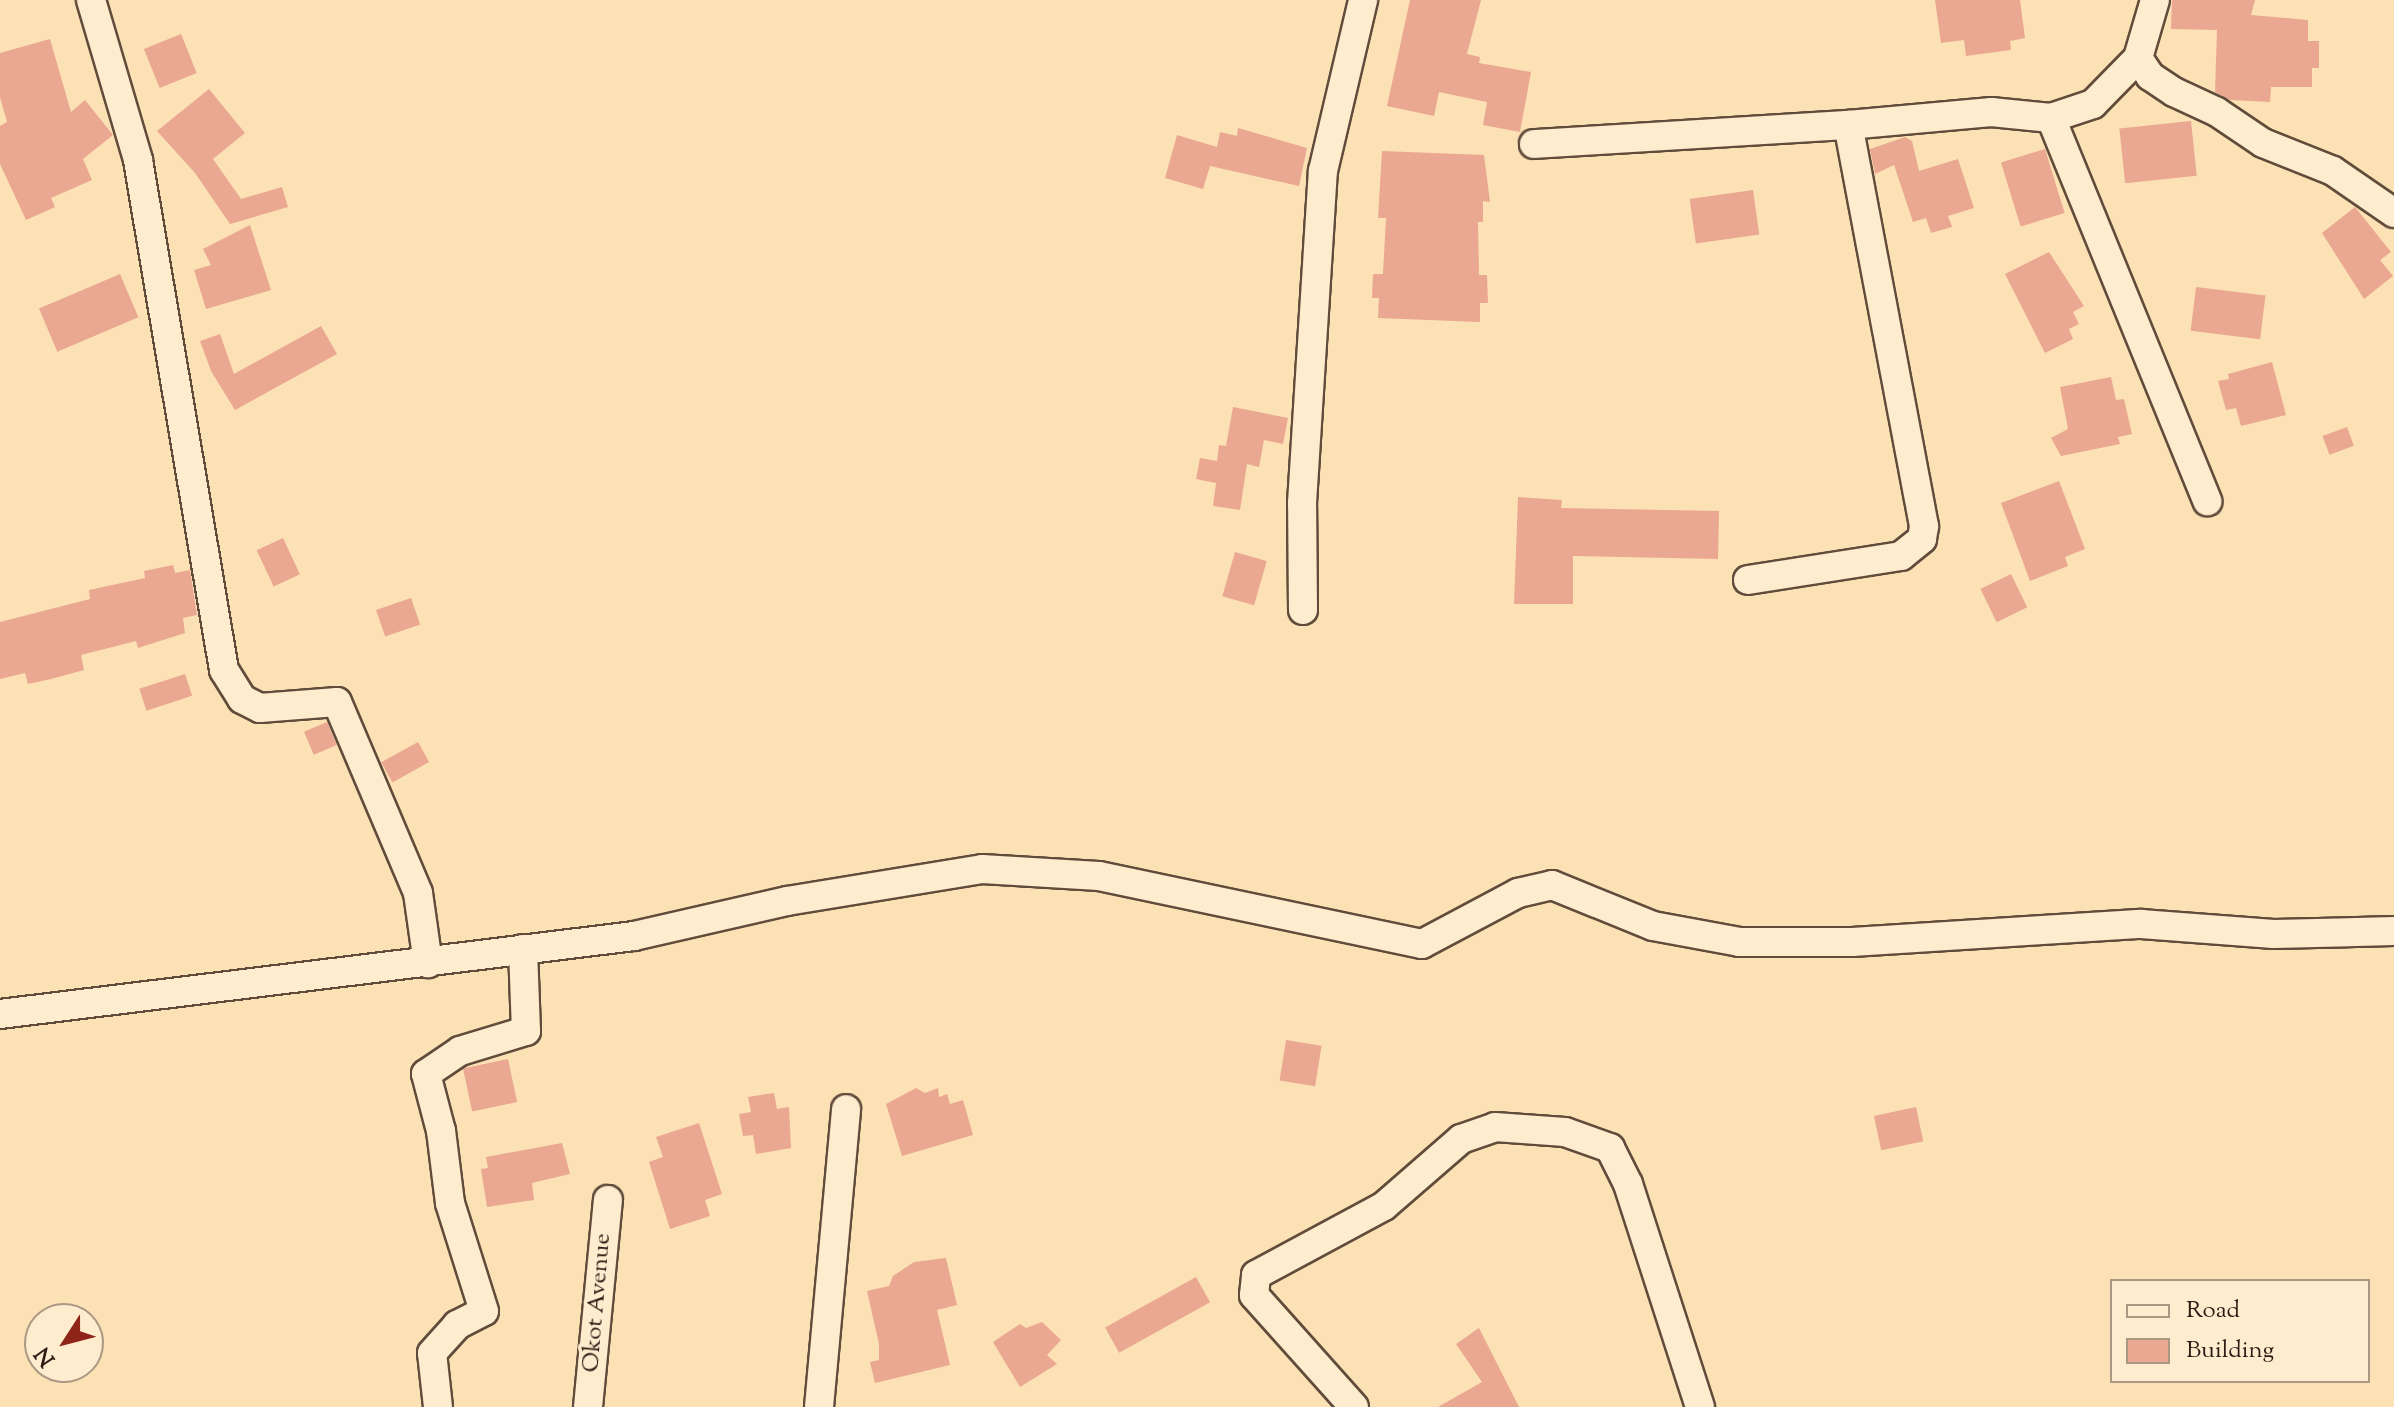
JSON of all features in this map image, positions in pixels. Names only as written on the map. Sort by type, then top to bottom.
[{"type":"street","points":[[91,0],[138,160],[224,670],[242,699],[260,708],[337,702],[418,893],[428,963]]},
{"type":"street","points":[[1303,610],[1302,503],[1323,171],[1363,0]]},
{"type":"street","points":[[1534,144],[1848,125],[1991,112],[2051,118],[2093,104],[2138,58],[2155,0]]},
{"type":"street","points":[[2138,58],[2150,76],[2174,92],[2217,112],[2263,143],[2333,171],[2394,213]]},
{"type":"street","points":[[2051,118],[2207,501]]},
{"type":"street","points":[[1748,580],[1901,556],[1922,539],[1924,526],[1848,125]]},
{"type":"street","points":[[0,1014],[634,936],[787,901],[982,869],[1099,876],[1422,944],[1518,893],[1552,885],[1653,926],[1739,942],[1852,942],[2141,924],[2274,934],[2394,931]]},
{"type":"street","points":[[438,1407],[432,1353],[457,1325],[484,1311],[450,1203],[441,1131],[426,1074],[460,1051],[526,1031],[523,949]]},
{"type":"street","points":[[819,1407],[846,1109]]},
{"type":"street","points":[[1354,1407],[1254,1295],[1256,1275],[1384,1206],[1461,1139],[1495,1127],[1565,1132],[1610,1148],[1628,1184],[1700,1407]]},
{"type":"street","name":"Okot Avenue","points":[[588,1407],[608,1200]]},
{"type":"building","points":[[1410,0],[1481,0],[1467,54],[1480,57],[1479,63],[1531,72],[1520,132],[1483,125],[1487,102],[1439,92],[1434,116],[1387,106]]},
{"type":"building","points":[[1935,0],[2020,0],[2025,38],[2010,41],[2011,50],[1966,56],[1964,40],[1941,43]]},
{"type":"building","points":[[2172,0],[2255,0],[2251,15],[2308,20],[2308,41],[2319,41],[2319,68],[2312,68],[2312,87],[2271,87],[2270,102],[2230,100],[2215,92],[2217,30],[2171,29]]},
{"type":"building","points":[[181,34],[197,73],[160,88],[144,49]]},
{"type":"building","points":[[50,39],[71,112],[85,100],[113,135],[83,159],[92,180],[51,198],[55,207],[26,220],[0,164],[0,126],[7,122],[0,97],[0,53]]},
{"type":"building","points":[[209,89],[245,133],[213,159],[241,199],[282,187],[288,207],[230,224],[195,173],[157,131]]},
{"type":"building","points":[[2191,121],[2197,176],[2125,183],[2119,129]]},
{"type":"building","points":[[1238,128],[1307,148],[1299,186],[1210,166],[1203,189],[1165,178],[1177,135],[1217,147],[1220,132],[1237,136]]},
{"type":"building","points":[[1905,137],[1912,141],[1919,171],[1958,159],[1974,208],[1948,216],[1952,227],[1931,233],[1926,218],[1913,222],[1894,165],[1875,174],[1870,149]]},
{"type":"building","points":[[2045,149],[2065,213],[2021,227],[2001,162]]},
{"type":"building","points":[[1382,151],[1484,155],[1490,202],[1483,201],[1483,222],[1478,222],[1479,275],[1487,275],[1488,303],[1480,303],[1480,322],[1378,318],[1379,298],[1372,298],[1373,274],[1383,274],[1386,218],[1378,218]]},
{"type":"building","points":[[1753,190],[1759,235],[1696,243],[1690,199]]},
{"type":"building","points":[[2355,207],[2391,252],[2380,260],[2393,276],[2364,299],[2322,233]]},
{"type":"building","points":[[250,225],[271,290],[206,309],[194,270],[211,265],[203,249]]},
{"type":"building","points":[[2049,252],[2084,306],[2073,312],[2079,324],[2069,329],[2073,339],[2045,353],[2005,274]]},
{"type":"building","points":[[120,274],[138,317],[57,352],[39,308]]},
{"type":"building","points":[[2196,287],[2265,296],[2260,339],[2191,331]]},
{"type":"building","points":[[321,326],[337,354],[235,410],[211,371],[200,341],[220,334],[234,374]]},
{"type":"building","points":[[2272,362],[2286,415],[2241,426],[2236,408],[2226,410],[2218,381],[2229,379],[2228,374]]},
{"type":"building","points":[[2111,377],[2116,400],[2124,399],[2132,434],[2118,437],[2120,444],[2061,456],[2051,438],[2068,429],[2060,387]]},
{"type":"building","points":[[1233,407],[1288,418],[1283,444],[1264,440],[1259,467],[1247,464],[1240,510],[1213,506],[1216,483],[1196,479],[1200,458],[1217,461],[1219,445],[1226,446]]},
{"type":"building","points":[[2347,427],[2354,446],[2329,455],[2323,436]]},
{"type":"building","points":[[2059,481],[2085,549],[2065,557],[2068,566],[2030,581],[2001,503]]},
{"type":"building","points":[[1518,497],[1562,500],[1561,508],[1719,511],[1718,559],[1573,556],[1573,604],[1514,604]]},
{"type":"building","points":[[283,538],[300,574],[274,587],[257,550]]},
{"type":"building","points":[[1235,552],[1267,561],[1254,605],[1222,596]]},
{"type":"building","points":[[173,565],[175,573],[190,570],[197,615],[183,618],[185,633],[138,648],[136,641],[81,655],[84,670],[51,679],[28,684],[25,673],[0,679],[0,622],[90,599],[89,590],[145,578],[144,571]]},
{"type":"building","points":[[2011,574],[2027,607],[1997,622],[1980,589]]},
{"type":"building","points":[[411,598],[420,624],[385,637],[376,610]]},
{"type":"building","points":[[185,674],[192,696],[146,711],[139,689]]},
{"type":"building","points":[[327,722],[337,745],[314,755],[304,732]]},
{"type":"building","points":[[418,742],[429,762],[392,782],[381,762]]},
{"type":"building","points":[[1286,1040],[1322,1046],[1315,1086],[1280,1080]]},
{"type":"building","points":[[508,1059],[517,1102],[472,1112],[463,1069]]},
{"type":"building","points":[[916,1088],[925,1093],[938,1088],[939,1097],[947,1094],[950,1104],[963,1100],[973,1135],[902,1156],[886,1104]]},
{"type":"building","points":[[774,1093],[777,1109],[789,1107],[791,1148],[756,1154],[753,1135],[743,1136],[739,1114],[751,1112],[748,1097]]},
{"type":"building","points":[[1916,1107],[1923,1141],[1881,1150],[1874,1116]]},
{"type":"building","points":[[699,1123],[722,1194],[705,1200],[710,1216],[670,1229],[649,1162],[663,1157],[656,1137]]},
{"type":"building","points":[[562,1143],[570,1174],[532,1183],[534,1200],[487,1207],[481,1169],[488,1168],[486,1157]]},
{"type":"building","points":[[946,1258],[957,1305],[937,1310],[950,1365],[875,1383],[870,1362],[879,1360],[879,1344],[867,1291],[889,1286],[893,1276],[914,1262]]},
{"type":"building","points":[[1196,1277],[1210,1302],[1119,1353],[1105,1327]]},
{"type":"building","points":[[1042,1322],[1061,1340],[1047,1355],[1057,1364],[1020,1387],[993,1342],[1020,1324],[1026,1328]]},
{"type":"building","points":[[1479,1328],[1519,1407],[1438,1407],[1482,1382],[1456,1344]]}]
